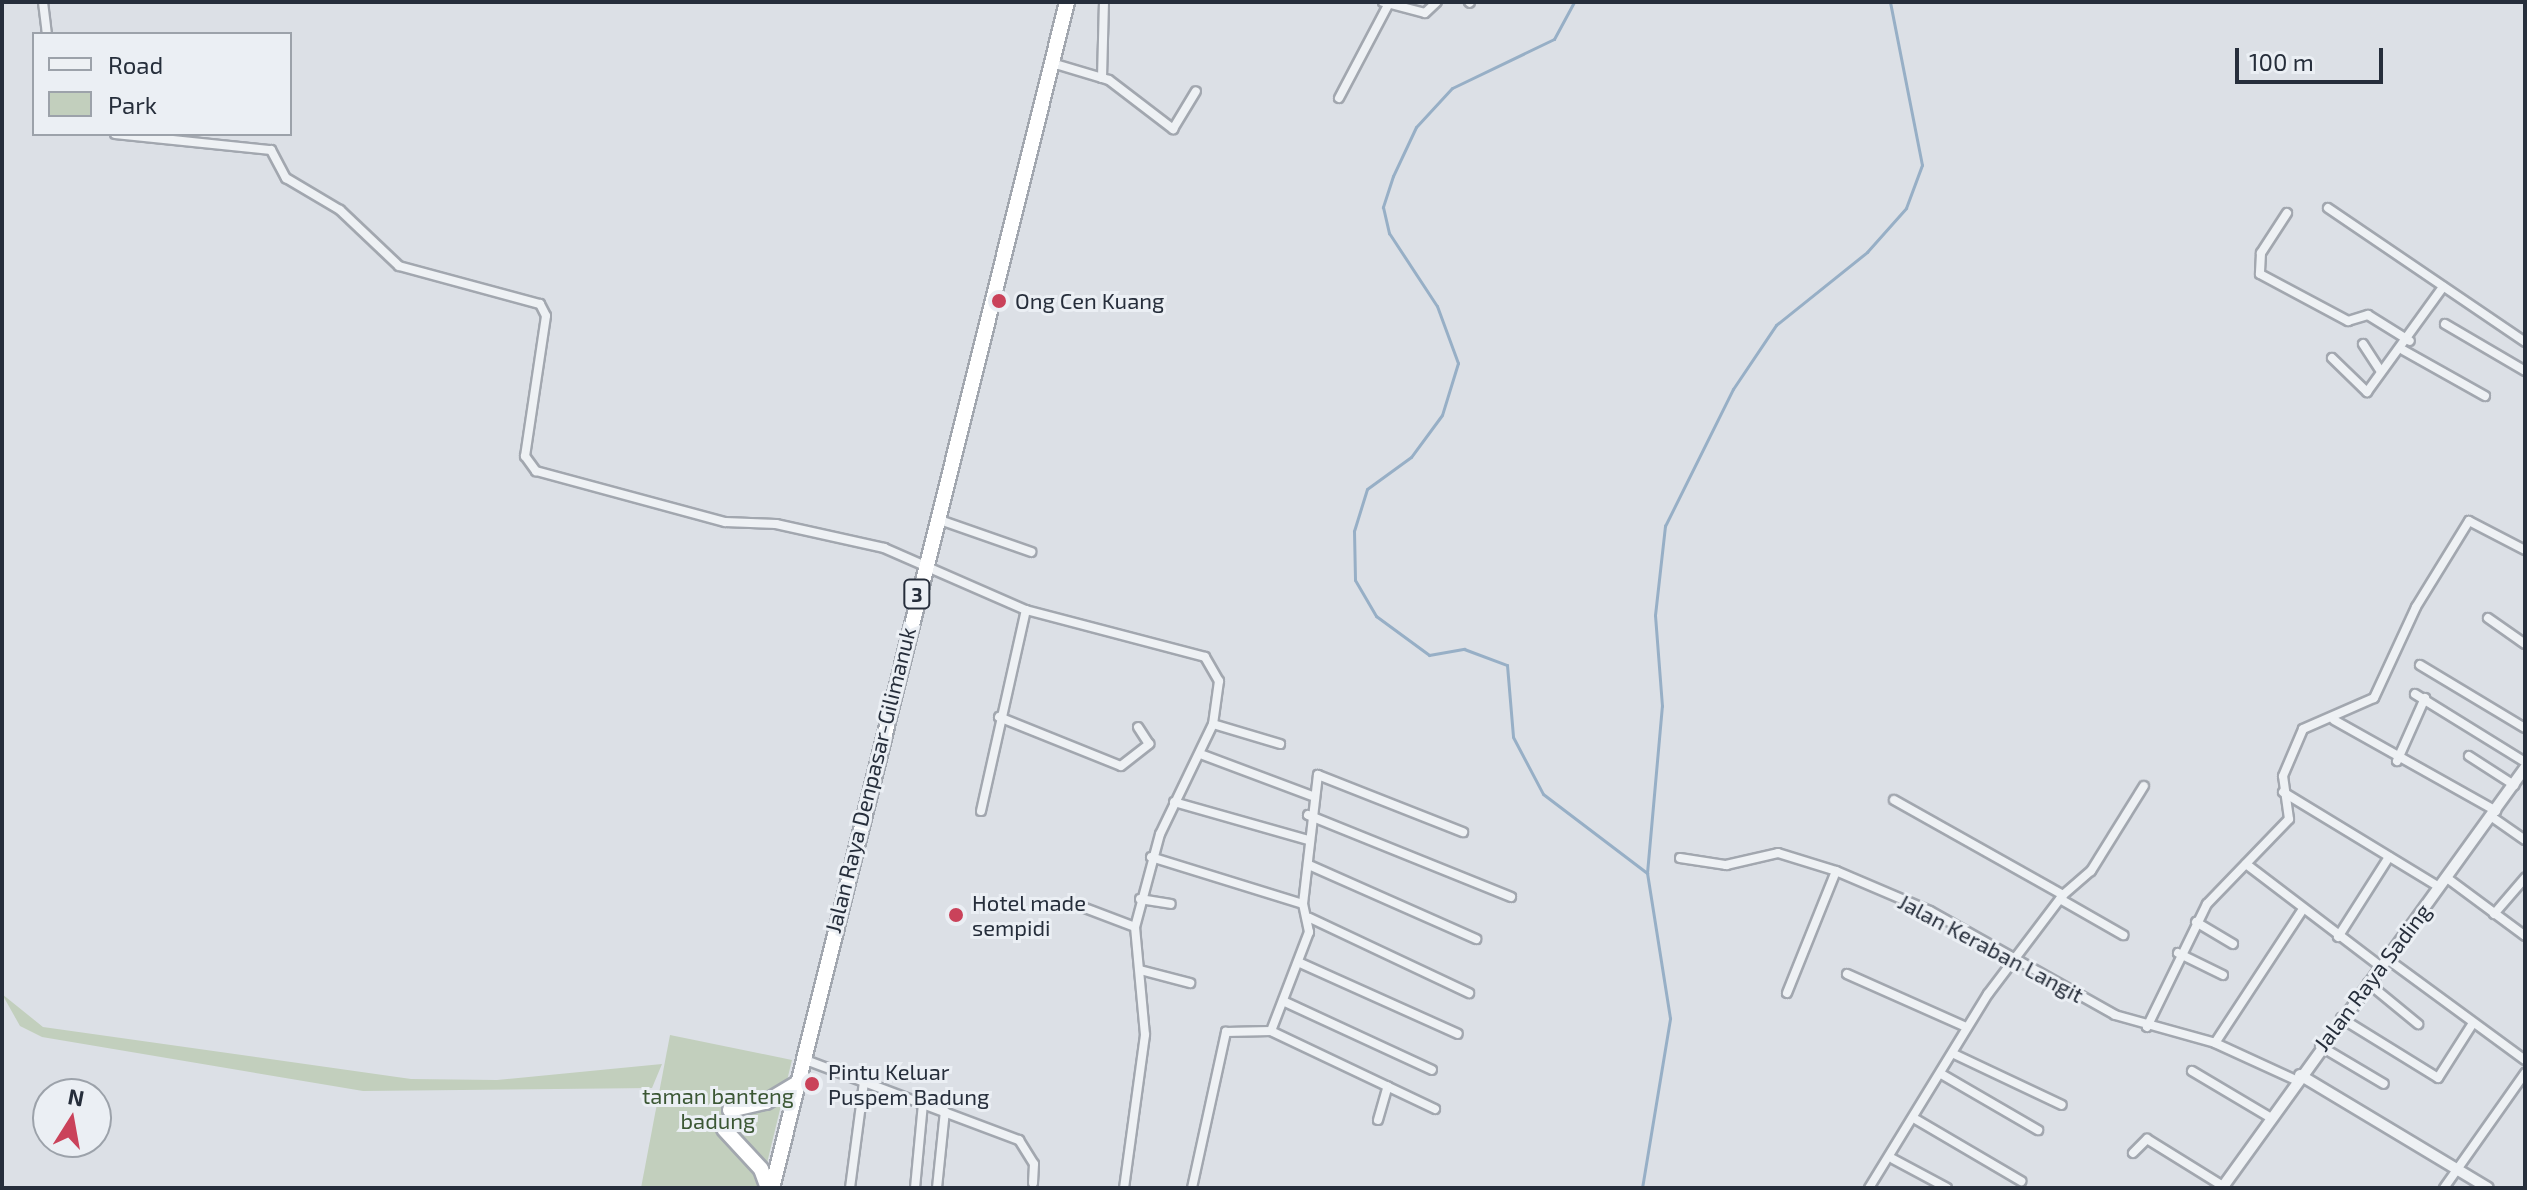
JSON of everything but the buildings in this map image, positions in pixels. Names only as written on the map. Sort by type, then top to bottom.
[{"type":"highway","name":"Jalan Raya Denpasar-Gilimanuk","points":[[770,1188],[935,518],[1067,2]]},
{"type":"highway","points":[[730,1110],[766,1102],[796,1084]]},
{"type":"highway","points":[[724,1129],[761,1169],[770,1188]]},
{"type":"street","points":[[43,2],[47,32]]},
{"type":"street","points":[[1102,78],[1104,2]]},
{"type":"street","points":[[1339,98],[1386,4],[1425,13],[1437,2]]},
{"type":"street","points":[[1052,63],[1102,78],[1173,129],[1196,91]]},
{"type":"street","points":[[134,136],[271,150],[286,178],[340,210],[399,266],[540,304],[546,316],[525,456],[536,471],[725,522],[829,533],[924,564],[1026,610],[1205,657],[1219,681],[1213,724],[1203,755],[1174,802],[1151,857],[1135,927],[1145,1035],[1124,1188]]},
{"type":"street","points":[[2328,208],[2525,342]]},
{"type":"street","points":[[2287,213],[2261,253],[2260,274],[2348,321],[2368,315],[2410,341]]},
{"type":"street","points":[[2332,358],[2367,392],[2410,341],[2443,287]]},
{"type":"street","points":[[2445,324],[2525,371]]},
{"type":"street","points":[[2363,344],[2381,372]]},
{"type":"street","points":[[2403,350],[2485,396]]},
{"type":"street","points":[[935,518],[1031,552]]},
{"type":"street","points":[[2145,1026],[2178,953],[2196,922],[2289,819],[2283,792],[2303,729],[2334,720],[2374,698],[2416,607],[2469,521],[2525,550]]},
{"type":"street","points":[[981,811],[999,717],[1026,610]]},
{"type":"street","points":[[2488,618],[2525,644]]},
{"type":"street","points":[[2420,665],[2525,728]]},
{"type":"street","points":[[2415,694],[2525,762]]},
{"type":"street","points":[[2397,761],[2425,698]]},
{"type":"street","points":[[999,717],[1121,766],[1148,747],[1138,727]]},
{"type":"street","points":[[2334,720],[2397,761],[2494,814],[2525,840]]},
{"type":"street","points":[[1213,724],[1280,744]]},
{"type":"street","points":[[1203,755],[1312,796]]},
{"type":"street","points":[[2469,756],[2514,785]]},
{"type":"street","name":"Jalan Raya Sading","points":[[2224,1187],[2319,1046],[2443,883],[2525,768]]},
{"type":"street","points":[[1463,832],[1326,773],[1318,775],[1308,815],[1309,865],[1303,904],[1310,918],[1469,993]]},
{"type":"street","points":[[1869,1188],[1893,1159],[1917,1120],[1966,1027],[2014,957],[2062,897],[2091,871],[2144,786]]},
{"type":"street","points":[[2283,792],[2389,857],[2443,883],[2525,936]]},
{"type":"street","points":[[1894,800],[2123,935]]},
{"type":"street","points":[[1174,802],[1308,840]]},
{"type":"street","points":[[1308,815],[1511,897]]},
{"type":"street","name":"Jalan Keraban Langit","points":[[1680,858],[1726,865],[1778,853],[1836,871],[2014,957],[2131,1022],[2215,1043],[2298,1078]]},
{"type":"street","points":[[1151,857],[1303,904]]},
{"type":"street","points":[[2338,937],[2389,857]]},
{"type":"street","points":[[2246,864],[2301,912],[2383,962],[2525,1060]]},
{"type":"street","points":[[1309,865],[1476,939]]},
{"type":"street","points":[[1787,993],[1836,871]]},
{"type":"street","points":[[2494,914],[2525,878]]},
{"type":"street","points":[[1140,899],[1171,904]]},
{"type":"street","points":[[1077,905],[1135,927]]},
{"type":"street","points":[[2215,1043],[2301,912]]},
{"type":"street","points":[[1267,1034],[1298,962],[1310,918]]},
{"type":"street","points":[[2196,922],[2233,944]]},
{"type":"street","points":[[2178,953],[2223,975]]},
{"type":"street","points":[[1298,962],[1458,1034]]},
{"type":"street","points":[[1140,970],[1190,983]]},
{"type":"street","points":[[1847,974],[1966,1027]]},
{"type":"street","points":[[2368,983],[2418,1024]]},
{"type":"street","points":[[1283,1001],[1432,1070]]},
{"type":"street","points":[[2341,1018],[2438,1078],[2473,1023]]},
{"type":"street","points":[[1192,1188],[1226,1032],[1267,1034],[1435,1109]]},
{"type":"street","points":[[2319,1046],[2384,1084]]},
{"type":"street","points":[[1954,1054],[2062,1105]]},
{"type":"street","points":[[802,1059],[1019,1140],[1034,1164],[1033,1183]]},
{"type":"street","points":[[2192,1071],[2271,1118]]},
{"type":"street","points":[[2444,1188],[2525,1073]]},
{"type":"street","points":[[1943,1075],[2038,1130]]},
{"type":"street","points":[[2298,1078],[2488,1188]]},
{"type":"street","points":[[850,1188],[864,1081]]},
{"type":"street","points":[[1378,1120],[1388,1086]]},
{"type":"street","points":[[915,1188],[923,1103]]},
{"type":"street","points":[[937,1188],[945,1111]]},
{"type":"street","points":[[1917,1120],[2021,1181]]},
{"type":"street","points":[[2133,1153],[2147,1139],[2224,1187]]},
{"type":"street","points":[[1893,1159],[1947,1188]]},
{"type":"green space","points":[[2,994],[43,1027],[411,1079],[497,1080],[662,1064],[652,1088],[363,1091],[42,1037],[20,1026]]},
{"type":"green space","name":"taman banteng badung","points":[[670,1035],[792,1060],[761,1188],[641,1188]]},
{"type":"waterway","points":[[1574,2],[1554,39],[1452,88],[1416,127],[1393,176],[1383,207],[1389,233],[1437,306],[1458,363],[1442,415],[1411,457],[1367,489],[1354,531],[1355,580],[1376,616],[1429,655],[1464,649],[1507,665],[1513,737],[1543,794],[1647,873]]},
{"type":"waterway","points":[[1642,1188],[1670,1018],[1647,873],[1662,706],[1655,615],[1665,526],[1733,389],[1776,325],[1867,252],[1906,208],[1922,165],[1890,2]]},
{"type":"place","name":"Ong Cen Kuang","points":[[999,301]]},
{"type":"place","name":"Hotel made sempidi","points":[[956,915]]},
{"type":"place","name":"Pintu Keluar Puspem Badung","points":[[812,1084]]}]
